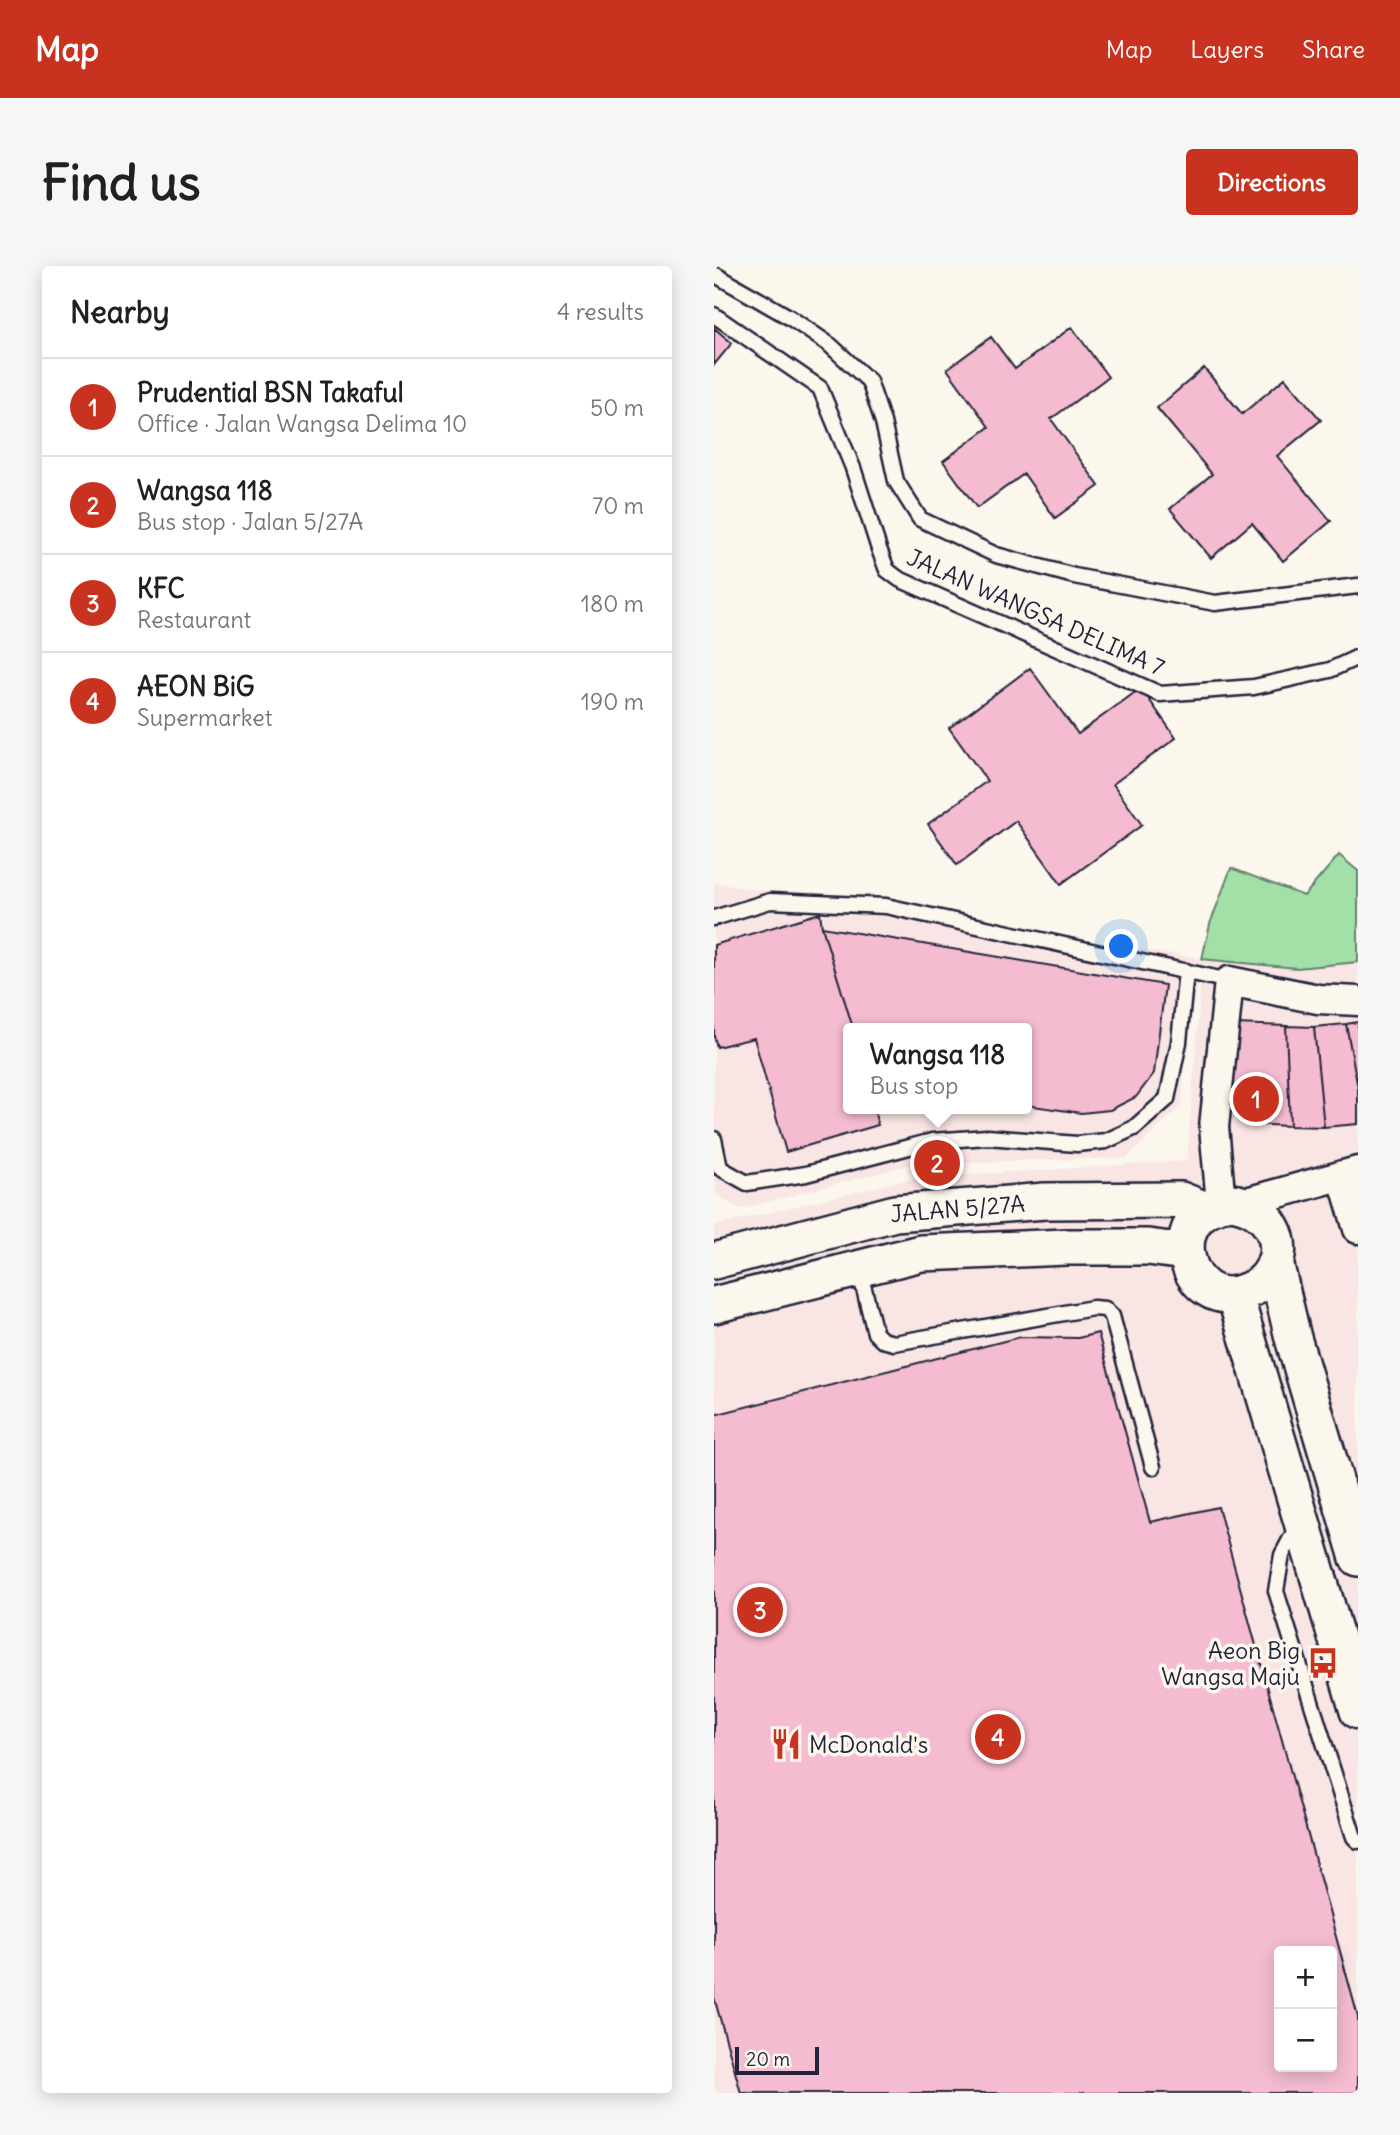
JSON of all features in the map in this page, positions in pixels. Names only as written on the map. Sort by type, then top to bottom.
[{"type":"street","points":[[1223,1206],[1214,1127],[1229,981],[1318,999],[1358,1001]]},
{"type":"street","points":[[1223,1206],[1257,1209],[1268,1219],[1275,1233],[1277,1247],[1275,1262],[1268,1276],[1257,1286],[1235,1296],[1205,1286],[1195,1277],[1185,1252],[1190,1228],[1223,1206],[1350,1173],[1358,1230]]},
{"type":"street","name":"JALAN 5/27A","points":[[714,1260],[895,1213],[1045,1201],[1181,1200],[1223,1206]]},
{"type":"street","name":"JALAN 5/27A","points":[[714,1305],[921,1253],[1066,1247],[1148,1247],[1185,1252]]},
{"type":"street","points":[[1275,1262],[1293,1338],[1349,1496],[1358,1558]]},
{"type":"street","points":[[1235,1296],[1358,1711]]},
{"type":"lane","points":[[714,274],[789,317],[830,345],[869,381],[883,422],[896,481],[920,519],[996,555],[1074,576],[1214,603],[1358,586]]},
{"type":"lane","name":"JALAN WANGSA DELIMA 7","points":[[714,315],[820,388],[853,468],[878,549],[887,570],[899,579],[1160,694],[1254,687],[1330,670],[1358,657]]},
{"type":"lane","points":[[714,918],[771,901],[886,906],[1229,981]]},
{"type":"lane","points":[[714,1139],[720,1168],[747,1183],[806,1174],[932,1141],[987,1137],[1077,1144],[1106,1141],[1134,1128],[1167,1099],[1179,1042],[1186,971]]},
{"type":"lane","points":[[859,1267],[875,1333],[883,1340],[894,1343],[1093,1308],[1105,1309],[1112,1316],[1153,1467]]},
{"type":"lane","points":[[1301,1518],[1282,1555],[1276,1591],[1354,1837],[1358,1841]]},
{"type":"shaded area","points":[[714,883],[1202,959],[1297,968],[1358,962],[1358,2093],[714,2093],[714,1226],[914,1178],[1187,1161],[1202,967],[1185,1041],[1182,1105],[1127,1158],[917,1163],[740,1209],[717,1195],[714,1182]]},
{"type":"green space","points":[[1339,855],[1358,871],[1358,962],[1297,968],[1202,959],[1210,924],[1231,868],[1304,896]]},
{"type":"building","points":[[1072,327],[1108,377],[1051,419],[1099,486],[1055,518],[1024,474],[977,508],[943,461],[989,427],[947,369],[991,337],[1015,369]]},
{"type":"building","points":[[714,328],[732,343],[714,365]]},
{"type":"building","points":[[1204,368],[1242,414],[1285,378],[1321,420],[1277,456],[1331,521],[1283,561],[1252,523],[1211,558],[1170,509],[1212,474],[1157,408]]},
{"type":"building","points":[[1030,668],[1078,734],[1141,688],[1176,738],[1113,784],[1142,825],[1061,884],[1016,821],[957,865],[928,824],[987,781],[949,728]]},
{"type":"building","points":[[820,913],[851,1023],[843,1023],[843,1114],[875,1114],[878,1125],[786,1152],[754,1038],[717,1047],[714,1036],[714,945]]},
{"type":"building","points":[[822,927],[1165,985],[1154,1073],[1136,1097],[1110,1110],[1081,1113],[1032,1106],[1032,1023],[851,1023]]},
{"type":"building","points":[[1358,1022],[1358,1088],[1346,1024]]},
{"type":"building","points":[[1236,1024],[1286,1026],[1290,1126],[1249,1124],[1233,1101]]},
{"type":"building","points":[[1346,1024],[1358,1088],[1358,1124],[1324,1127],[1314,1027]]},
{"type":"building","points":[[1286,1026],[1314,1027],[1324,1127],[1290,1126]]},
{"type":"building","points":[[1098,1333],[1150,1522],[1218,1507],[1358,2017],[1358,2093],[741,2093],[714,1997],[714,1415],[1020,1337],[1078,1338]]},
{"type":"place","name":"Prudential BSN Takaful","points":[[1256,1099]]},
{"type":"place","name":"Wangsa 118","points":[[937,1163]]},
{"type":"place","name":"KFC","points":[[760,1610]]},
{"type":"place","name":"Aeon Big Wangsa Maju","points":[[1323,1663]]},
{"type":"place","name":"AEON BiG","points":[[998,1737]]},
{"type":"place","name":"McDonald's","points":[[786,1744]]}]
